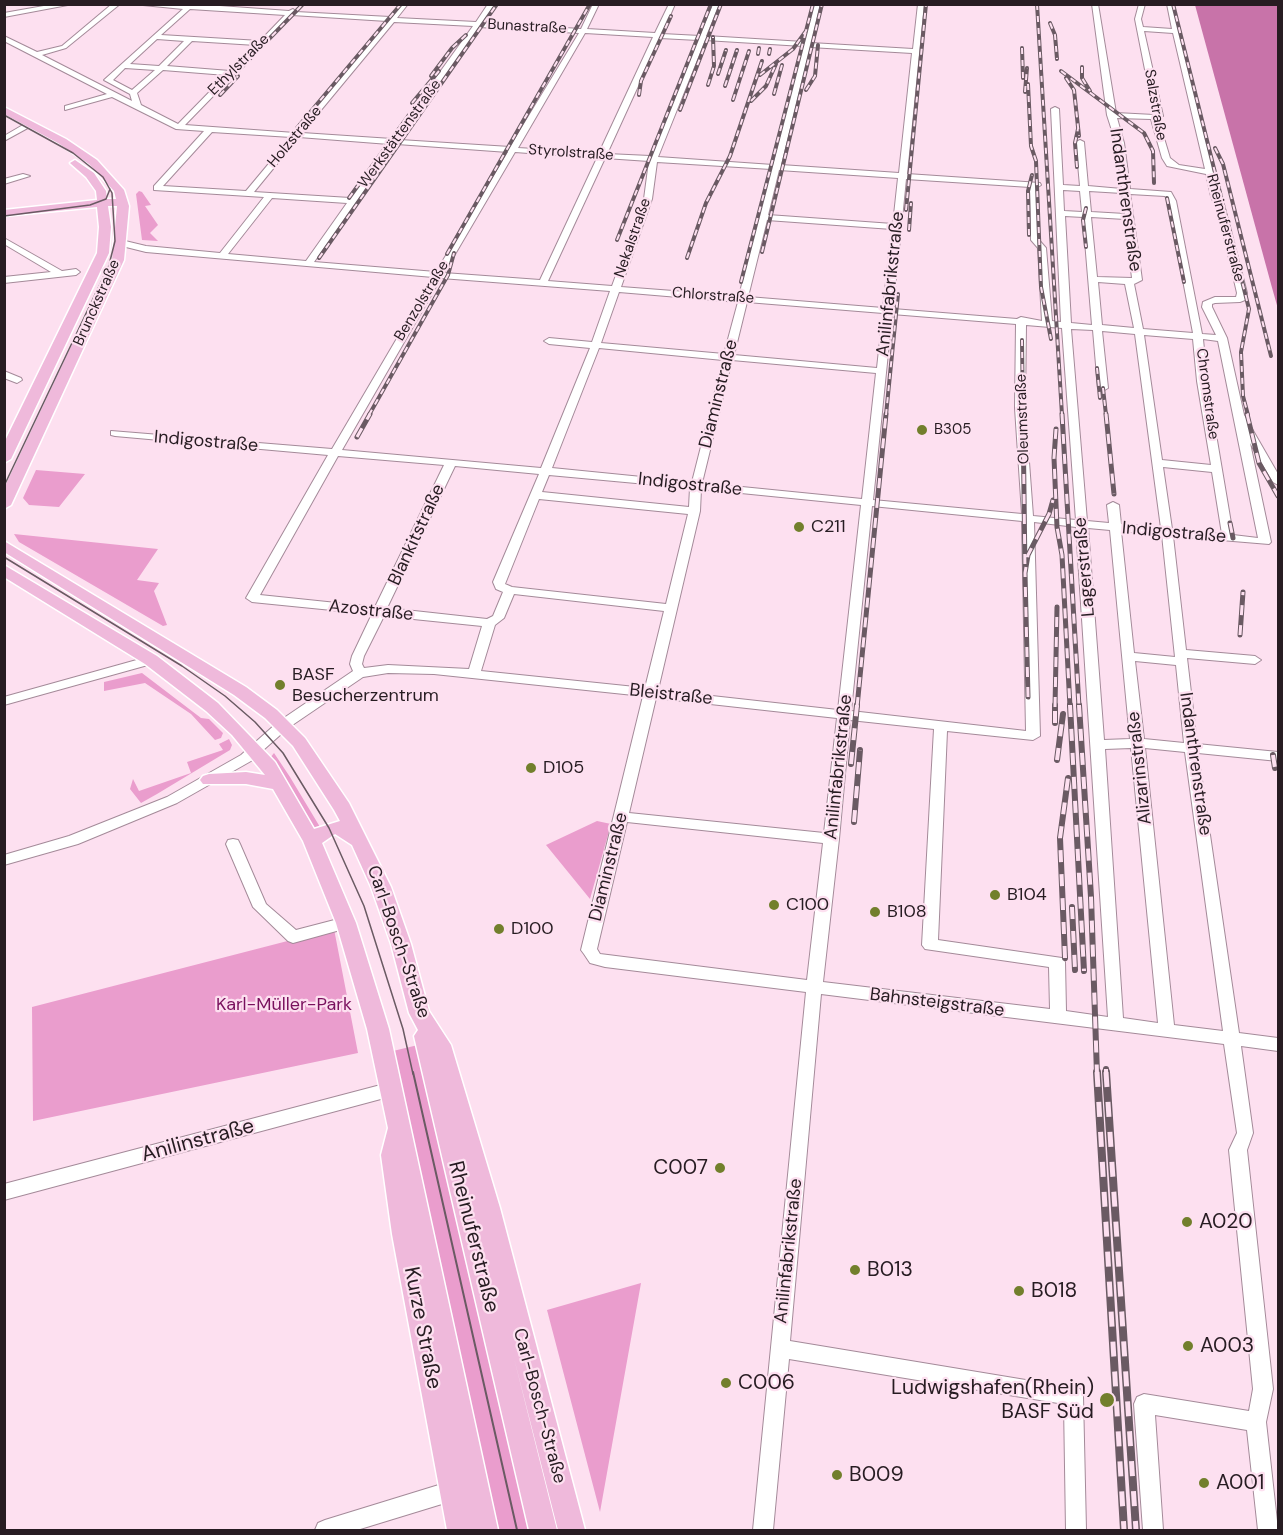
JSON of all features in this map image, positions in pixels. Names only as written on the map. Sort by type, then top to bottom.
[{"type":"main road","name":"Brunckstraße","points":[[4,110],[90,175],[100,190],[103,205],[103,253],[10,437],[4,459]]},
{"type":"main road","name":"Brunckstraße","points":[[4,121],[26,128],[93,162],[119,190],[123,206],[118,260],[4,506]]},
{"type":"main road","points":[[4,213],[103,205],[123,206]]},
{"type":"main road","points":[[4,218],[103,205]]},
{"type":"main road","name":"Carl-Bosch-Straße","points":[[5,547],[240,691],[283,725],[298,742],[342,808],[375,871],[401,944],[419,1013],[440,1045],[474,1160],[572,1530]]},
{"type":"main road","points":[[4,570],[151,660],[212,707],[256,750],[281,784],[312,840],[346,922],[375,1018],[400,1125],[485,1530]]},
{"type":"main road","points":[[209,780],[246,778],[281,784]]},
{"type":"main road","points":[[312,840],[325,830],[337,827],[360,841]]},
{"type":"main road","name":"Rheinuferstraße","points":[[419,1013],[543,1530]]},
{"type":"main road","name":"Kurze Straße","points":[[400,1125],[392,1155],[404,1234],[461,1530]]},
{"type":"street","points":[[4,15],[70,4]]},
{"type":"street","points":[[4,38],[38,54],[64,47],[117,4]]},
{"type":"street","name":"Bunastraße","points":[[136,4],[917,51]]},
{"type":"street","name":"Ethylstraße","points":[[179,127],[300,4]]},
{"type":"street","name":"Holzstraße","points":[[248,194],[405,4]]},
{"type":"street","name":"Werkstättenstraße","points":[[309,264],[492,4]]},
{"type":"street","name":"Benzolstraße","points":[[252,598],[438,274],[583,31],[596,4]]},
{"type":"street","points":[[543,283],[672,4]]},
{"type":"street","name":"Nekalstraße","points":[[510,590],[500,586],[500,582],[534,495],[547,471],[617,289],[648,200],[653,159],[716,4]]},
{"type":"street","name":"Diaminstraße","points":[[595,959],[589,950],[694,511],[696,486],[817,4]]},
{"type":"street","name":"Anilinfabrikstraße","points":[[763,1530],[814,989],[921,4]]},
{"type":"street","name":"Indanthrenstraße","points":[[1095,4],[1111,115],[1120,143],[1137,280],[1129,282],[1139,330],[1167,532],[1191,748],[1234,1040],[1245,1134],[1238,1150],[1263,1389],[1256,1422],[1268,1530]]},
{"type":"street","name":"Salzstraße","points":[[1142,4],[1138,19],[1159,116],[1154,117],[1170,164],[1210,172]]},
{"type":"street","name":"Rheinuferstraße","points":[[1170,4],[1242,293],[1242,298],[1208,302],[1207,307],[1222,338],[1239,415],[1278,482]]},
{"type":"street","points":[[138,106],[133,93],[108,80],[190,6]]},
{"type":"street","points":[[1140,29],[1176,30]]},
{"type":"street","points":[[154,37],[261,44]]},
{"type":"street","points":[[133,93],[190,39]]},
{"type":"street","name":"Styrolstraße","points":[[38,54],[179,127],[1036,185],[1035,240],[1042,248],[1047,322]]},
{"type":"street","points":[[123,66],[232,73]]},
{"type":"street","points":[[68,108],[113,94]]},
{"type":"street","name":"Lagerstraße","points":[[1055,110],[1066,324],[1098,744],[1116,1025]]},
{"type":"street","points":[[1111,115],[1154,117]]},
{"type":"street","points":[[4,139],[26,128]]},
{"type":"street","points":[[210,129],[157,188],[248,194]]},
{"type":"street","points":[[1080,142],[1103,388]]},
{"type":"street","points":[[4,182],[27,176]]},
{"type":"street","points":[[1060,186],[1126,191]]},
{"type":"street","name":"Chromstraße","points":[[1126,191],[1168,194],[1174,209],[1198,336],[1202,381],[1228,538]]},
{"type":"street","name":"Holzstraße","points":[[248,194],[270,195]]},
{"type":"street","points":[[270,195],[352,201]]},
{"type":"street","name":"Holzstraße","points":[[222,256],[270,195]]},
{"type":"street","points":[[1061,213],[1129,217]]},
{"type":"street","points":[[764,217],[897,227]]},
{"type":"street","points":[[4,240],[59,273]]},
{"type":"street","points":[[121,243],[180,253]]},
{"type":"street","points":[[118,260],[137,253],[180,253]]},
{"type":"street","name":"Chlorstraße","points":[[180,253],[1098,326],[1222,338]]},
{"type":"street","points":[[4,280],[76,272]]},
{"type":"street","points":[[1093,279],[1129,282]]},
{"type":"street","name":"Oleumstraße","points":[[1021,320],[1020,408],[1028,519],[1033,736]]},
{"type":"street","points":[[549,341],[882,370]]},
{"type":"street","points":[[4,374],[17,380]]},
{"type":"street","name":"Indigostraße","points":[[114,434],[547,471],[1265,542],[1239,415]]},
{"type":"street","name":"Blankitstraße","points":[[360,673],[356,664],[358,656],[451,463]]},
{"type":"street","points":[[1157,463],[1218,469]]},
{"type":"street","points":[[534,495],[694,511]]},
{"type":"street","name":"Alizarinstraße","points":[[1113,505],[1167,1032]]},
{"type":"street","points":[[474,674],[489,624],[498,618],[510,590],[670,608]]},
{"type":"street","name":"Azostraße","points":[[252,598],[489,624]]},
{"type":"street","points":[[1129,656],[1255,660]]},
{"type":"street","points":[[4,701],[98,677],[151,660]]},
{"type":"street","name":"Bleistraße","points":[[4,860],[73,840],[136,816],[209,780],[256,750],[283,725],[360,673],[412,668],[1033,736]]},
{"type":"street","points":[[940,726],[930,945],[1057,962],[1058,1018]]},
{"type":"street","points":[[1098,744],[1138,743],[1278,756]]},
{"type":"street","points":[[622,817],[832,839]]},
{"type":"street","points":[[233,844],[260,907],[293,937],[346,922]]},
{"type":"street","name":"Bahnsteigstraße","points":[[595,959],[814,989],[1278,1044]]},
{"type":"street","name":"Anilinstraße","points":[[4,1192],[392,1089]]},
{"type":"street","points":[[780,1348],[1073,1396],[1076,1530]]},
{"type":"street","points":[[1153,1530],[1144,1404],[1256,1422]]},
{"type":"street","points":[[325,1530],[455,1490]]},
{"type":"green space","points":[[139,191],[151,205],[145,206],[158,225],[150,233],[158,241],[142,240],[136,194]]},
{"type":"green space","points":[[36,470],[85,474],[59,507],[29,505],[23,498]]},
{"type":"green space","points":[[14,534],[158,549],[137,580],[159,583],[154,591],[167,625],[163,626],[19,542]]},
{"type":"green space","points":[[142,673],[201,718],[209,719],[223,733],[221,738],[215,740],[191,714],[145,683],[104,691],[104,682]]},
{"type":"green space","points":[[229,739],[232,745],[230,750],[141,803],[130,789],[133,779],[139,791],[191,773],[187,762],[223,750],[219,744]]},
{"type":"green space","points":[[274,753],[320,827],[313,830],[270,758]]},
{"type":"green space","points":[[597,821],[611,824],[590,899],[546,845]]},
{"type":"green space","name":"Karl-Müller-Park","points":[[334,929],[358,1053],[33,1121],[32,1007]]},
{"type":"green space","points":[[418,1045],[532,1530],[498,1530],[393,1051]]},
{"type":"green space","points":[[641,1283],[600,1512],[547,1310]]},
{"type":"shaded area","points":[[1195,5],[1278,5],[1278,309],[1271,284]]},
{"type":"tram line","points":[[4,115],[73,153],[103,177],[110,189]]},
{"type":"tram line","points":[[4,216],[90,205],[106,199],[110,189]]},
{"type":"tram line","points":[[4,486],[109,265],[115,241],[110,189]]},
{"type":"tram line","points":[[4,557],[182,666],[225,696],[255,722],[283,753],[329,828],[364,906],[403,1029],[413,1074]]},
{"type":"tram line","points":[[413,1072],[517,1530]]},
{"type":"railway","points":[[230,79],[303,4]]},
{"type":"railway","points":[[297,128],[401,4]]},
{"type":"railway","points":[[319,258],[497,4]]},
{"type":"railway","points":[[447,254],[590,4]]},
{"type":"railway","points":[[617,240],[711,4]]},
{"type":"railway","points":[[680,110],[721,4]]},
{"type":"railway","points":[[806,31],[813,4]]},
{"type":"railway","points":[[762,252],[822,4]]},
{"type":"railway","points":[[906,210],[926,4]]},
{"type":"railway","points":[[1037,4],[1062,415]]},
{"type":"railway","points":[[1173,4],[1249,309],[1241,352],[1243,396],[1248,415]]},
{"type":"railway","points":[[639,95],[641,81],[671,16]]},
{"type":"railway","points":[[1050,23],[1055,35],[1057,59]]},
{"type":"railway","points":[[741,282],[806,31]]},
{"type":"railway","points":[[760,75],[793,49],[806,31]]},
{"type":"railway","points":[[431,76],[452,48],[466,35]]},
{"type":"railway","points":[[708,85],[714,66],[713,37]]},
{"type":"railway","points":[[806,90],[815,76],[818,45]]},
{"type":"railway","points":[[758,54],[759,48]]},
{"type":"railway","points":[[1022,48],[1023,78]]},
{"type":"railway","points":[[769,54],[770,49]]},
{"type":"railway","points":[[718,74],[726,50]]},
{"type":"railway","points":[[725,86],[737,50]]},
{"type":"railway","points":[[733,100],[749,51]]},
{"type":"railway","points":[[687,258],[706,203],[730,156],[762,61]]},
{"type":"railway","points":[[751,101],[766,86],[776,64]]},
{"type":"railway","points":[[774,94],[782,65]]},
{"type":"railway","points":[[1082,67],[1082,78],[1090,91]]},
{"type":"railway","points":[[1025,92],[1027,68]]},
{"type":"railway","points":[[412,103],[439,71]]},
{"type":"railway","points":[[1061,71],[1144,133],[1153,151],[1154,183]]},
{"type":"railway","points":[[220,95],[238,76]]},
{"type":"railway","points":[[1066,78],[1074,90],[1079,136]]},
{"type":"railway","points":[[1028,84],[1031,146],[1036,161],[1041,287],[1051,339]]},
{"type":"railway","points":[[349,198],[409,115]]},
{"type":"railway","points":[[1077,167],[1075,143],[1078,129]]},
{"type":"railway","points":[[1215,148],[1223,164],[1271,356]]},
{"type":"railway","points":[[1029,235],[1028,191],[1032,175]]},
{"type":"railway","points":[[1167,198],[1184,282]]},
{"type":"railway","points":[[909,230],[911,203]]},
{"type":"railway","points":[[1086,208],[1083,220],[1086,247]]},
{"type":"railway","points":[[369,415],[448,275],[454,253]]},
{"type":"railway","points":[[886,415],[898,294]]},
{"type":"railway","points":[[1022,340],[1023,415]]},
{"type":"railway","points":[[1097,368],[1100,398]]},
{"type":"railway","points":[[1103,388],[1106,415]]},
{"type":"railway","points":[[357,437],[370,414]]},
{"type":"railway","points":[[857,707],[886,414]]},
{"type":"railway","points":[[1023,414],[1025,573]]},
{"type":"railway","points":[[1062,414],[1079,707]]},
{"type":"railway","points":[[1106,414],[1114,494]]},
{"type":"railway","points":[[1247,414],[1259,463],[1278,496]]},
{"type":"railway","points":[[1056,429],[1054,458],[1057,527],[1062,555],[1070,707]]},
{"type":"railway","points":[[1025,573],[1028,555],[1049,514],[1053,500]]},
{"type":"railway","points":[[1230,523],[1233,538]]},
{"type":"railway","points":[[1025,573],[1028,697]]},
{"type":"railway","points":[[1240,635],[1243,592]]},
{"type":"railway","points":[[1055,707],[1057,607]]},
{"type":"railway","points":[[851,764],[857,705]]},
{"type":"railway","points":[[1070,705],[1084,971]]},
{"type":"railway","points":[[1079,705],[1091,897],[1097,1074]]},
{"type":"railway","points":[[1055,707],[1055,723]]},
{"type":"railway","points":[[1057,760],[1063,714]]},
{"type":"railway","points":[[854,822],[860,750]]},
{"type":"railway","points":[[1273,755],[1275,768]]},
{"type":"railway","points":[[1065,958],[1060,838],[1068,778]]},
{"type":"railway","points":[[1072,907],[1075,970]]},
{"type":"railway","points":[[1097,1072],[1124,1530]]},
{"type":"railway","points":[[1106,1072],[1136,1530]]},
{"type":"place","name":"B305","points":[[922,430]]},
{"type":"place","name":"C211","points":[[799,527]]},
{"type":"place","name":"BASF Besucherzentrum","points":[[280,685]]},
{"type":"place","name":"D105","points":[[531,768]]},
{"type":"place","name":"B104","points":[[995,895]]},
{"type":"place","name":"C100","points":[[774,905]]},
{"type":"place","name":"B108","points":[[875,912]]},
{"type":"place","name":"D100","points":[[499,929]]},
{"type":"place","name":"C007","points":[[720,1168]]},
{"type":"place","name":"A020","points":[[1187,1222]]},
{"type":"place","name":"B013","points":[[855,1270]]},
{"type":"place","name":"B018","points":[[1019,1291]]},
{"type":"place","name":"A003","points":[[1188,1346]]},
{"type":"place","name":"C006","points":[[726,1383]]},
{"type":"place","name":"Ludwigshafen(Rhein) BASF Süd","points":[[1107,1400]]},
{"type":"place","name":"B009","points":[[837,1475]]},
{"type":"place","name":"A001","points":[[1204,1483]]}]
